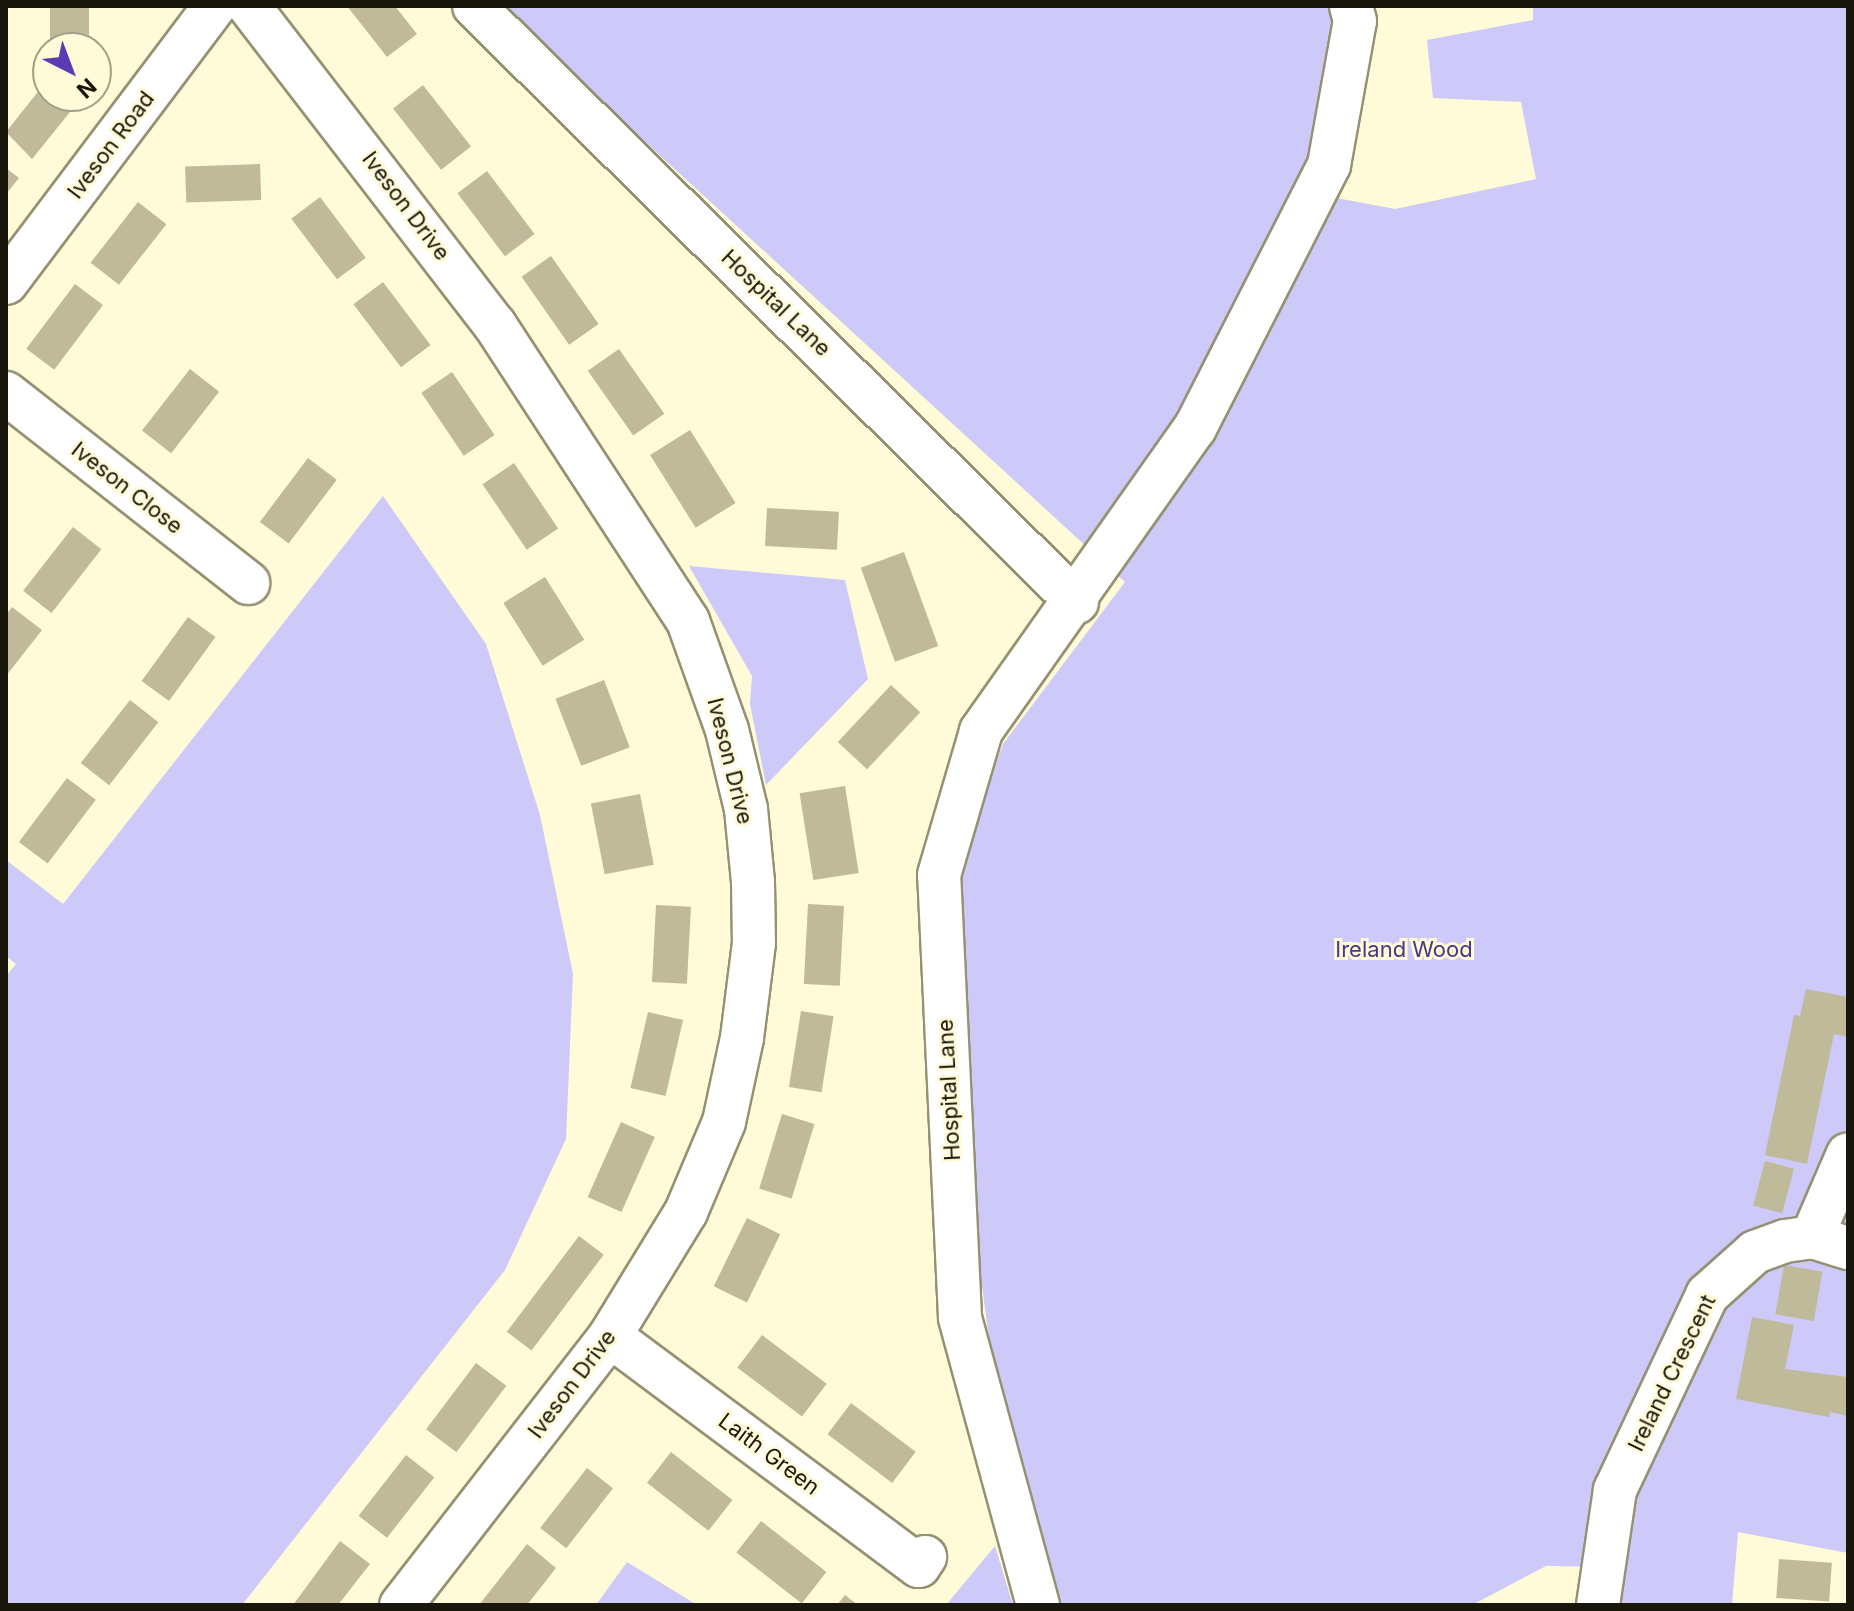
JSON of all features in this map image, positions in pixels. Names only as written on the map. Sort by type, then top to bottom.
[{"type":"street","name":"Iveson Road","points":[[6,283],[215,6]]},
{"type":"street","name":"Iveson Drive","points":[[249,6],[495,325],[688,621],[727,730],[746,809],[753,882],[754,943],[742,1038],[724,1122],[686,1212],[610,1336],[401,1605]]},
{"type":"street","name":"Hospital Lane","points":[[474,6],[1077,602]]},
{"type":"street","name":"Hospital Lane","points":[[1038,1605],[960,1317],[939,875],[981,731],[1077,602],[1195,428],[1329,165],[1355,21],[1351,6]]},
{"type":"street","name":"Iveson Close","points":[[6,393],[248,583]]},
{"type":"street","points":[[1830,1242],[1848,1154]]},
{"type":"street","name":"Ireland Crescent","points":[[1598,1605],[1615,1490],[1707,1295],[1755,1252],[1830,1242]]},
{"type":"street","name":"Laith Green","points":[[610,1336],[919,1566],[925,1557]]},
{"type":"green space","name":"Ireland Wood","points":[[497,6],[1332,6],[1339,30],[1299,191],[1395,209],[1536,179],[1521,102],[1433,98],[1427,40],[1533,20],[1533,6],[1848,8],[1848,1553],[1738,1532],[1732,1605],[1622,1605],[1620,1567],[1546,1566],[1472,1605],[1060,1605],[996,1390],[973,1220],[957,870],[1003,744],[1125,582]]},
{"type":"green space","points":[[383,496],[486,644],[540,815],[573,974],[566,1139],[505,1270],[242,1605],[6,1605],[6,976],[16,964],[6,956],[6,860],[63,904]]},
{"type":"green space","points":[[689,566],[845,580],[868,679],[766,785],[750,704],[752,676]]},
{"type":"green space","points":[[995,1546],[1013,1605],[946,1605]]},
{"type":"green space","points":[[627,1562],[697,1605],[596,1605]]},
{"type":"building","points":[[50,6],[89,6],[89,32],[50,32]]},
{"type":"building","points":[[347,6],[395,6],[417,34],[387,57]]},
{"type":"building","points":[[423,85],[471,146],[441,170],[393,108]]},
{"type":"building","points":[[32,99],[32,112],[70,112],[32,159],[6,132]]},
{"type":"building","points":[[260,164],[261,200],[186,203],[185,167]]},
{"type":"building","points":[[6,168],[19,178],[6,194]]},
{"type":"building","points":[[487,171],[535,234],[505,256],[457,193]]},
{"type":"building","points":[[320,197],[366,258],[337,279],[291,219]]},
{"type":"building","points":[[138,202],[166,224],[119,285],[91,263]]},
{"type":"building","points":[[551,256],[599,324],[569,345],[522,277]]},
{"type":"building","points":[[383,282],[431,345],[401,367],[353,304]]},
{"type":"building","points":[[75,284],[103,305],[54,370],[26,349]]},
{"type":"building","points":[[619,349],[664,414],[633,436],[588,371]]},
{"type":"building","points":[[190,369],[219,392],[171,453],[142,430]]},
{"type":"building","points":[[452,372],[494,435],[464,456],[421,393]]},
{"type":"building","points":[[690,430],[736,503],[696,528],[650,455]]},
{"type":"building","points":[[308,458],[337,480],[289,544],[260,522]]},
{"type":"building","points":[[514,463],[558,528],[527,550],[482,484]]},
{"type":"building","points":[[767,508],[839,512],[837,550],[765,546]]},
{"type":"building","points":[[73,527],[101,549],[51,613],[23,591]]},
{"type":"building","points":[[904,552],[938,646],[895,662],[861,568]]},
{"type":"building","points":[[545,577],[584,640],[543,666],[503,603]]},
{"type":"building","points":[[12,607],[42,630],[6,676],[6,615]]},
{"type":"building","points":[[188,617],[216,637],[169,701],[142,681]]},
{"type":"building","points":[[604,680],[630,747],[581,766],[555,699]]},
{"type":"building","points":[[891,685],[920,712],[867,769],[838,742]]},
{"type":"building","points":[[130,700],[158,722],[109,785],[81,763]]},
{"type":"building","points":[[67,778],[96,800],[48,864],[19,842]]},
{"type":"building","points":[[845,786],[859,873],[813,880],[800,793]]},
{"type":"building","points":[[640,794],[654,865],[605,874],[591,804]]},
{"type":"building","points":[[808,904],[844,906],[840,986],[804,984]]},
{"type":"building","points":[[656,905],[691,907],[687,984],[652,982]]},
{"type":"building","points":[[1806,989],[1848,997],[1848,1037],[1834,1034],[1807,1164],[1765,1155],[1794,1015],[1800,1016]]},
{"type":"building","points":[[801,1011],[834,1016],[822,1092],[789,1087]]},
{"type":"building","points":[[648,1012],[683,1020],[666,1096],[630,1088]]},
{"type":"building","points":[[782,1114],[815,1124],[792,1199],[759,1189]]},
{"type":"building","points":[[621,1122],[655,1137],[621,1212],[588,1197]]},
{"type":"building","points":[[1765,1161],[1794,1169],[1782,1213],[1753,1205]]},
{"type":"building","points":[[747,1218],[780,1234],[747,1303],[714,1286]]},
{"type":"building","points":[[579,1236],[604,1255],[532,1350],[507,1332]]},
{"type":"building","points":[[1784,1265],[1822,1272],[1814,1321],[1775,1314]]},
{"type":"building","points":[[1752,1317],[1794,1325],[1785,1369],[1848,1377],[1848,1416],[1830,1412],[1829,1417],[1736,1399]]},
{"type":"building","points":[[762,1335],[827,1384],[802,1416],[737,1368]]},
{"type":"building","points":[[476,1363],[506,1386],[456,1452],[426,1429]]},
{"type":"building","points":[[851,1403],[916,1452],[892,1483],[828,1434]]},
{"type":"building","points":[[671,1452],[732,1500],[708,1531],[647,1483]]},
{"type":"building","points":[[406,1455],[434,1477],[387,1538],[359,1516]]},
{"type":"building","points":[[587,1468],[613,1488],[566,1548],[540,1528]]},
{"type":"building","points":[[761,1521],[826,1572],[802,1604],[736,1553]]},
{"type":"building","points":[[340,1541],[370,1564],[338,1605],[293,1605]]},
{"type":"building","points":[[527,1544],[556,1568],[527,1605],[479,1605]]},
{"type":"building","points":[[1779,1559],[1832,1563],[1829,1602],[1776,1598]]},
{"type":"building","points":[[845,1595],[858,1605],[837,1605]]}]
